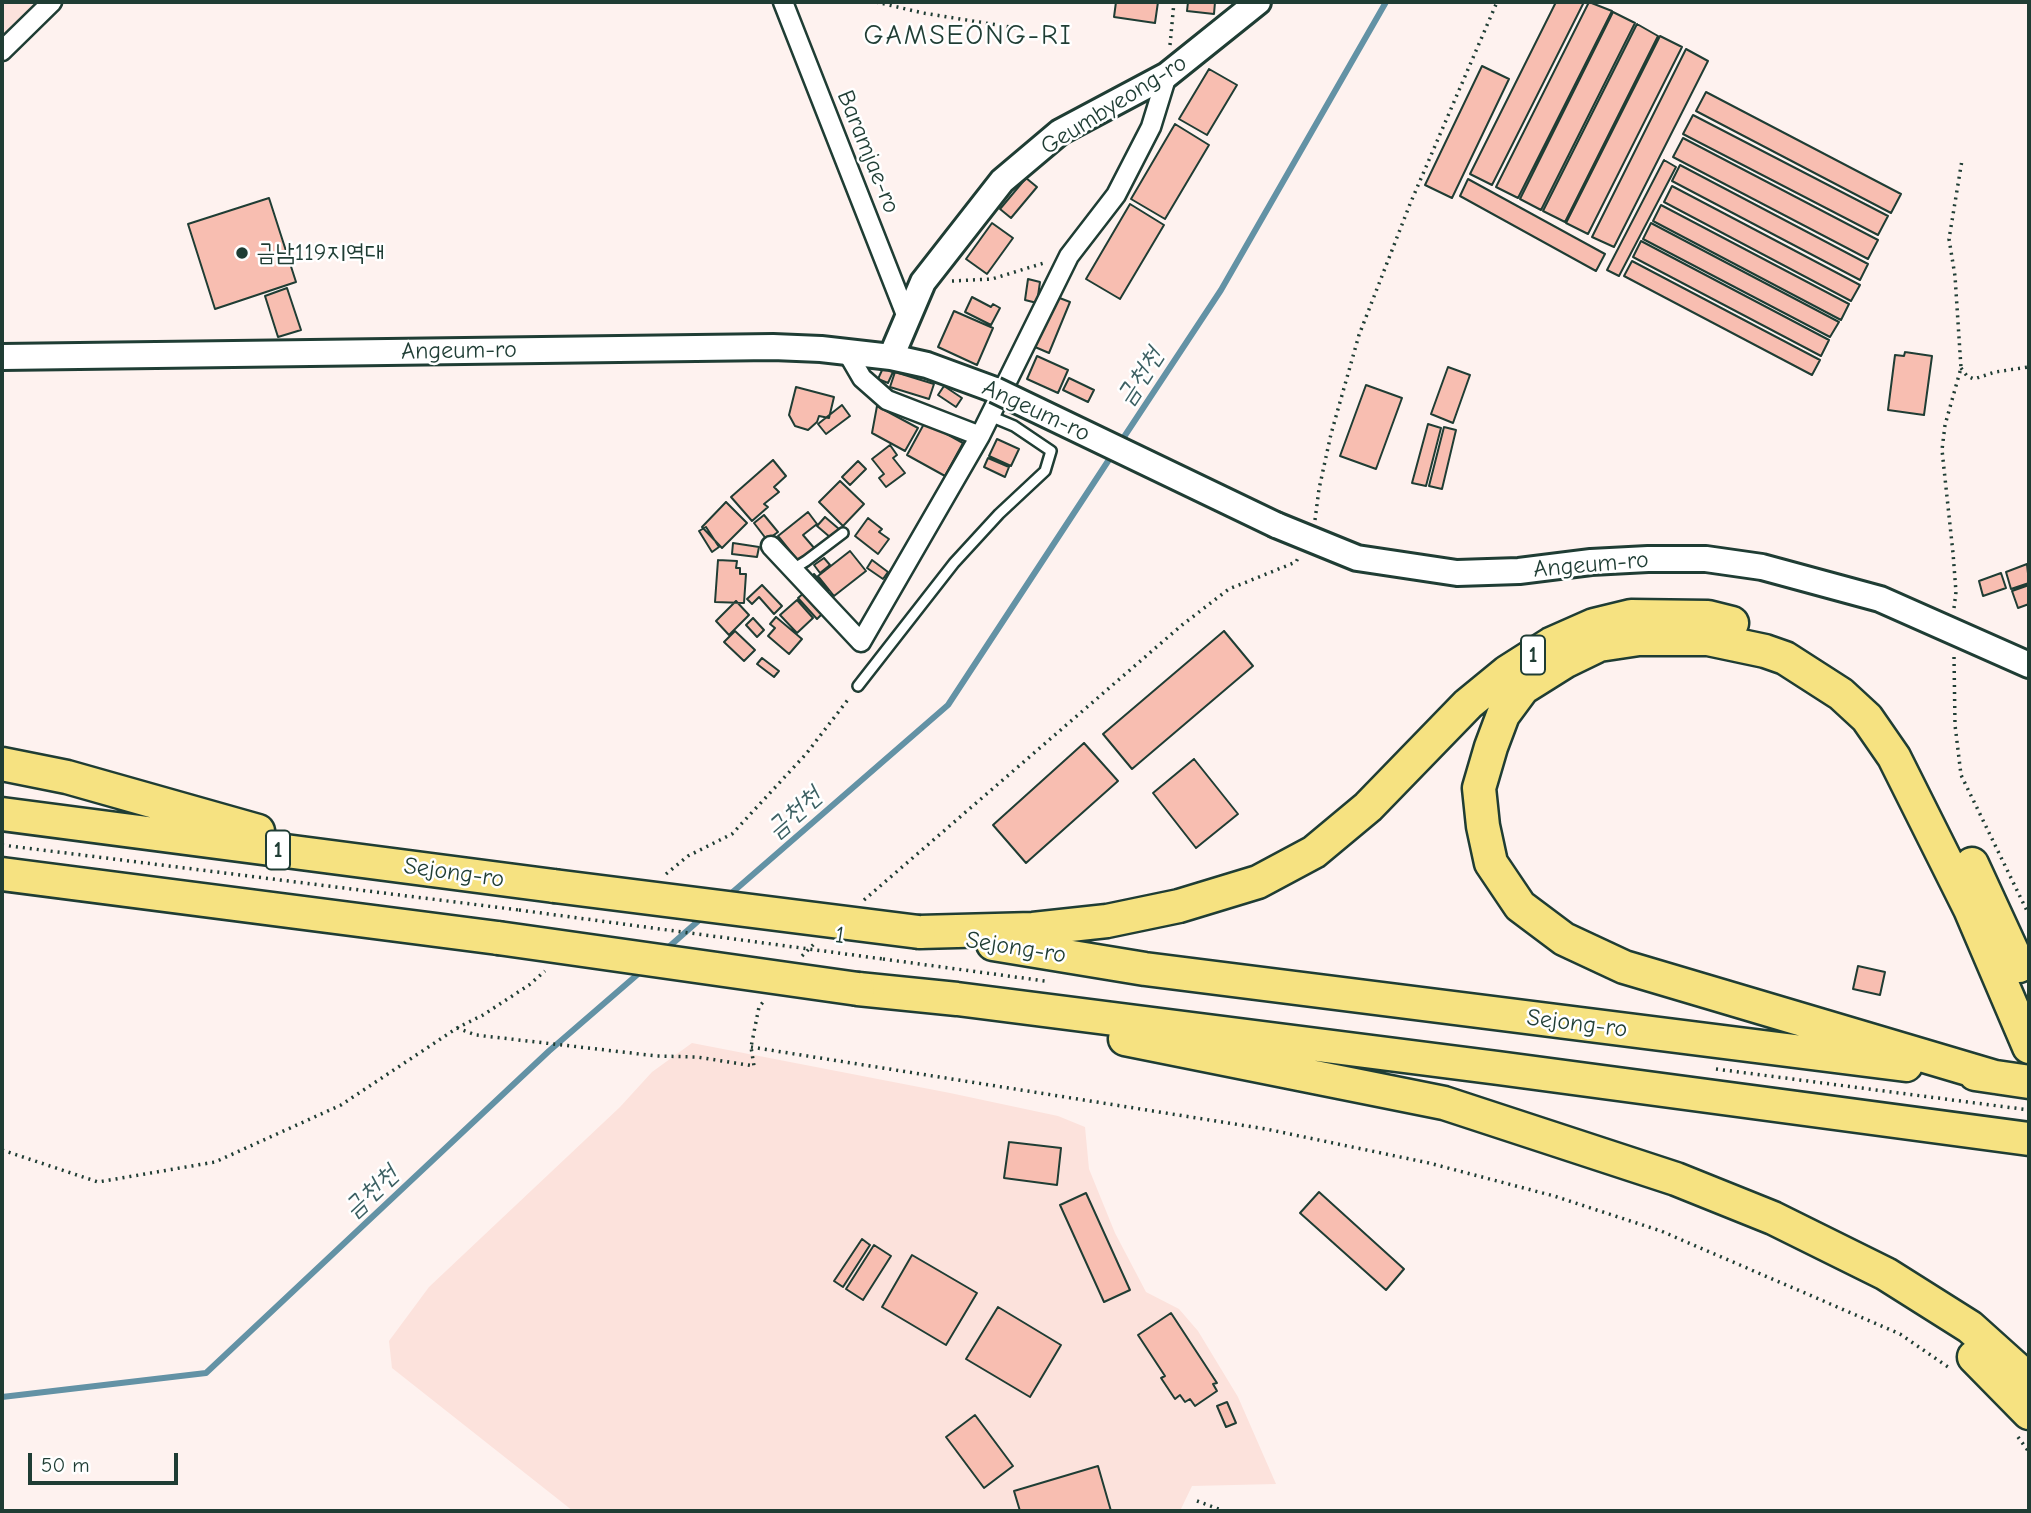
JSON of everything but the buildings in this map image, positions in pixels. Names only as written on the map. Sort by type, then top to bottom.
[{"type":"highway","name":"1","points":[[919,932],[1033,929],[1107,921],[1179,906],[1258,882],[1314,852],[1368,807],[1468,704],[1507,672],[1550,644],[1594,625],[1631,616],[1708,617],[1767,632],[1816,653],[1850,675],[1880,702],[1911,745],[1946,811],[2029,991]]},
{"type":"highway","points":[[1997,1091],[1624,967],[1564,939],[1520,906],[1491,863],[1479,788],[1503,715],[1523,688],[1566,661],[1599,645],[1639,639],[1708,639],[1785,658],[1841,694],[1867,718],[1894,757],[1970,909],[2029,1047]]},
{"type":"highway","points":[[2,764],[67,777],[357,860]]},
{"type":"highway","name":"Sejong-ro","points":[[2,814],[919,932],[1145,968],[1997,1091],[2029,1082]]},
{"type":"highway","name":"1","points":[[2,874],[498,938],[858,989],[957,999],[1155,1046],[1444,1103],[1676,1179],[1773,1218],[1886,1274],[1970,1327],[2029,1380]]},
{"type":"highway","points":[[957,999],[2020,1138]]},
{"type":"highway","points":[[1886,1274],[1979,1362],[2023,1424]]},
{"type":"street","points":[[2,51],[52,2]]},
{"type":"street","name":"Baramjae-ro","points":[[783,2],[908,320]]},
{"type":"street","name":"Geumbyeong-ro","points":[[891,357],[923,282],[1002,181],[1060,132],[1167,75],[1258,2]]},
{"type":"street","points":[[771,546],[861,642],[980,436],[1069,256],[1116,195],[1151,127],[1167,75]]},
{"type":"street","name":"Angeum-ro","points":[[2,357],[759,347],[821,349],[891,357],[927,365],[995,390],[1276,525],[1357,558],[1457,573],[1519,571],[1591,562],[1648,559],[1706,559],[1762,567],[1880,599],[2029,665]]},
{"type":"street","points":[[848,354],[862,378],[887,400],[980,436]]},
{"type":"lane","points":[[858,686],[954,563],[999,514],[1045,471],[1051,451],[1014,426],[990,416]]},
{"type":"lane","points":[[793,569],[843,533]]},
{"type":"path","points":[[876,2],[923,13],[1016,28]]},
{"type":"path","points":[[1167,75],[1174,2]]},
{"type":"path","points":[[861,902],[1182,625],[1229,589],[1296,562],[1310,540],[1328,448],[1359,335],[1410,204],[1497,2]]},
{"type":"path","points":[[1962,160],[1950,239],[1961,368],[1945,425],[1942,450],[1956,592],[1952,632],[1956,671],[1955,725],[1961,775],[2029,915]]},
{"type":"path","points":[[923,282],[992,279],[1069,256]]},
{"type":"path","points":[[1961,368],[1967,376],[1974,379],[1995,372],[2029,367]]},
{"type":"path","points":[[656,881],[688,856],[732,834],[806,754],[858,686]]},
{"type":"path","name":"1","points":[[2,845],[883,959]]},
{"type":"path","points":[[593,931],[614,914]]},
{"type":"path","points":[[798,960],[815,943]]},
{"type":"path","points":[[2,1150],[98,1182],[215,1162],[341,1105],[457,1028],[483,1015],[529,985],[547,970]]},
{"type":"path","points":[[457,1028],[476,1035],[657,1056],[697,1057],[754,1066],[751,1047],[759,1007],[767,996]]},
{"type":"path","points":[[751,1047],[1266,1129],[1429,1163],[1555,1196],[1661,1231],[1900,1334],[1954,1372]]},
{"type":"path","points":[[1997,1091],[2029,1110]]},
{"type":"path","points":[[2023,1424],[2029,1452]]},
{"type":"path","points":[[1197,1501],[1224,1511]]},
{"type":"shaded area","points":[[2,2],[37,2],[2,38]]},
{"type":"shaded area","points":[[692,1043],[1058,1116],[1085,1127],[1089,1169],[1115,1233],[1146,1292],[1179,1309],[1198,1331],[1238,1397],[1276,1484],[1192,1486],[1180,1511],[573,1511],[392,1368],[389,1341],[429,1287],[620,1107],[652,1072]]},
{"type":"waterway","name":"금천천","points":[[1120,443],[1221,290],[1386,2]]},
{"type":"waterway","name":"금천천","points":[[727,897],[948,705],[1114,452]]},
{"type":"waterway","name":"금천천","points":[[663,952],[705,915]]},
{"type":"waterway","name":"금천천","points":[[2,1397],[206,1373],[549,1051],[645,968]]},
{"type":"place","name":"금남119지역대","points":[[242,253]]},
{"type":"district","name":"GAMSEONG-RI","points":[[968,36]]}]
